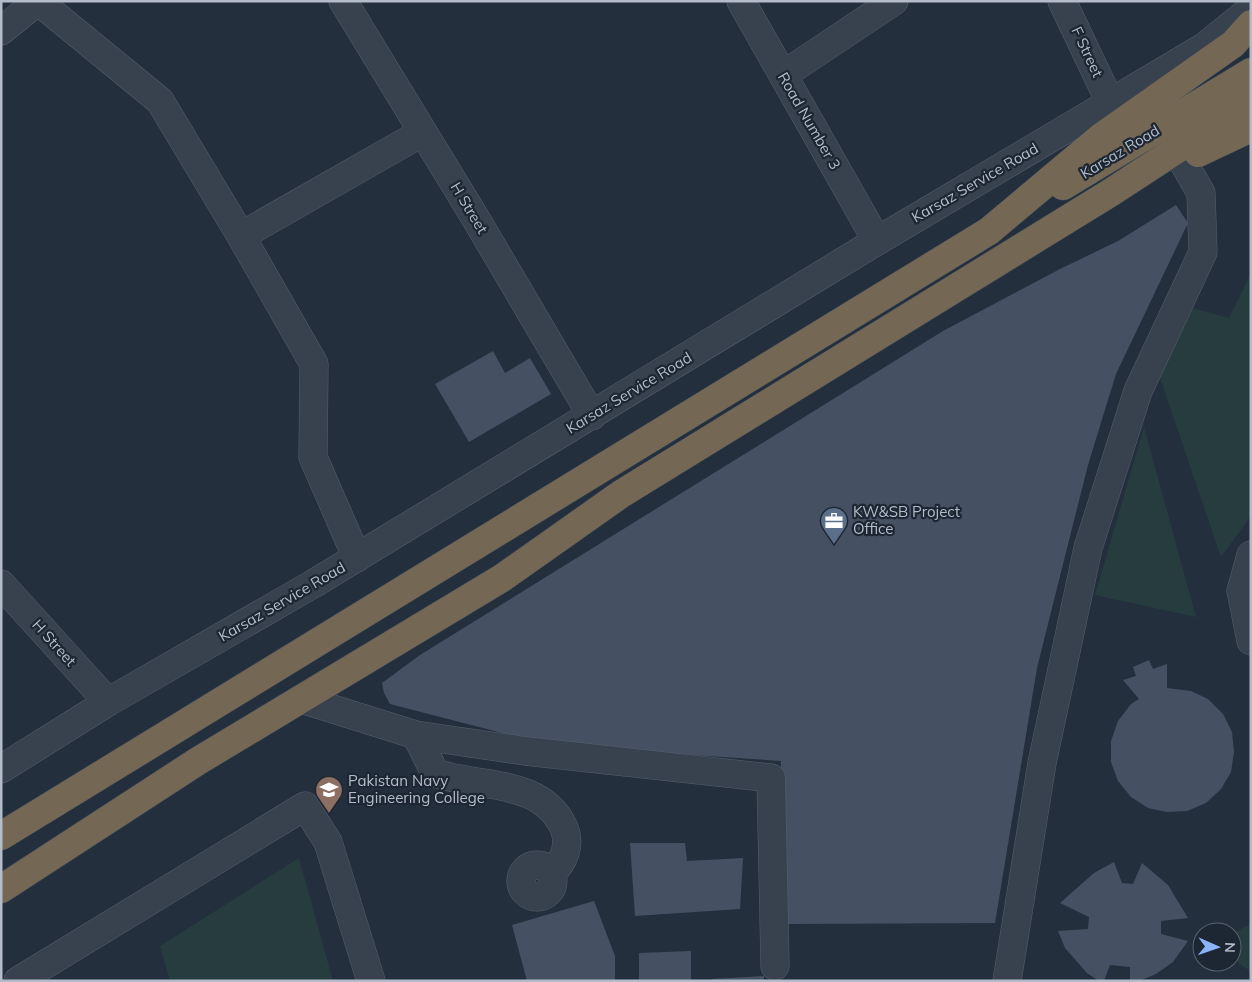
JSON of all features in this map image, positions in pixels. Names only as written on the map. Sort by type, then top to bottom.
[{"type":"highway","points":[[1,836],[989,231],[1102,137],[1233,44],[1251,24]]},
{"type":"highway","name":"Karsaz Road","points":[[989,231],[1251,72]]},
{"type":"highway","points":[[1,889],[198,761],[502,578],[621,494],[1110,193],[1251,102]]},
{"type":"highway","points":[[1110,193],[1251,128]]},
{"type":"street","points":[[1,31],[38,1],[160,101],[241,236],[314,364],[313,457],[357,558]]},
{"type":"street","name":"H Street","points":[[343,1],[592,416]]},
{"type":"street","name":"Road Number 3","points":[[741,1],[877,241]]},
{"type":"street","points":[[783,75],[894,1]]},
{"type":"street","name":"F Street","points":[[1062,1],[1111,104]]},
{"type":"street","name":"Karsaz Service Road","points":[[1,769],[108,702],[357,558],[877,241],[1204,48],[1251,8]]},
{"type":"street","points":[[241,236],[423,132]]},
{"type":"street","points":[[1007,981],[1042,762],[1088,548],[1138,391],[1203,252],[1201,193],[1182,160]]},
{"type":"street","points":[[1251,555],[1241,591],[1251,641]]},
{"type":"street","name":"H Street","points":[[1,584],[108,702]]},
{"type":"street","points":[[301,699],[416,735],[525,751],[771,778],[775,966]]},
{"type":"street","points":[[416,735],[434,773],[526,792],[547,803],[557,812],[567,833],[567,845],[562,862],[552,872]]},
{"type":"street","points":[[18,981],[305,806],[328,842],[370,981]]},
{"type":"green space","points":[[1251,273],[1251,516],[1221,557],[1160,378],[1189,307],[1229,318]]},
{"type":"green space","points":[[1144,427],[1196,617],[1095,595]]},
{"type":"green space","points":[[299,858],[333,981],[170,981],[160,946]]},
{"type":"green space","points":[[1251,925],[1251,970],[1242,966],[1242,928]]},
{"type":"building","name":"KW&SB Project Office","points":[[1176,205],[1188,223],[1116,374],[1088,465],[1058,584],[1037,668],[995,923],[787,924],[780,787],[781,761],[572,747],[514,736],[390,704],[384,693],[382,683],[420,655],[943,331],[1062,268],[1118,241]]},
{"type":"building","points":[[493,351],[505,373],[530,358],[551,394],[469,442],[435,384]]},
{"type":"building","points":[[1149,660],[1153,669],[1167,664],[1167,688],[1191,691],[1208,699],[1223,714],[1232,732],[1234,752],[1231,772],[1221,789],[1206,803],[1187,811],[1167,812],[1148,808],[1131,797],[1118,781],[1111,762],[1111,741],[1118,721],[1131,704],[1139,699],[1123,680],[1136,676],[1133,667]]},
{"type":"building","points":[[630,843],[685,843],[687,861],[743,858],[740,909],[635,916]]},
{"type":"building","points":[[1114,862],[1122,883],[1133,884],[1142,863],[1168,885],[1188,918],[1161,921],[1161,934],[1188,941],[1173,962],[1156,974],[1139,981],[1130,981],[1130,967],[1110,965],[1104,981],[1099,981],[1087,973],[1065,948],[1058,931],[1088,929],[1089,917],[1060,903],[1094,873]]},
{"type":"building","points":[[594,901],[615,956],[615,981],[527,981],[512,925]]},
{"type":"building","points":[[691,951],[691,981],[639,981],[639,953]]},
{"type":"building","points":[[764,976],[764,981],[712,981],[712,979]]},
{"type":"place","name":"KW&SB Project Office","points":[[834,545]]},
{"type":"place","name":"Pakistan Navy Engineering College","points":[[329,814]]}]
